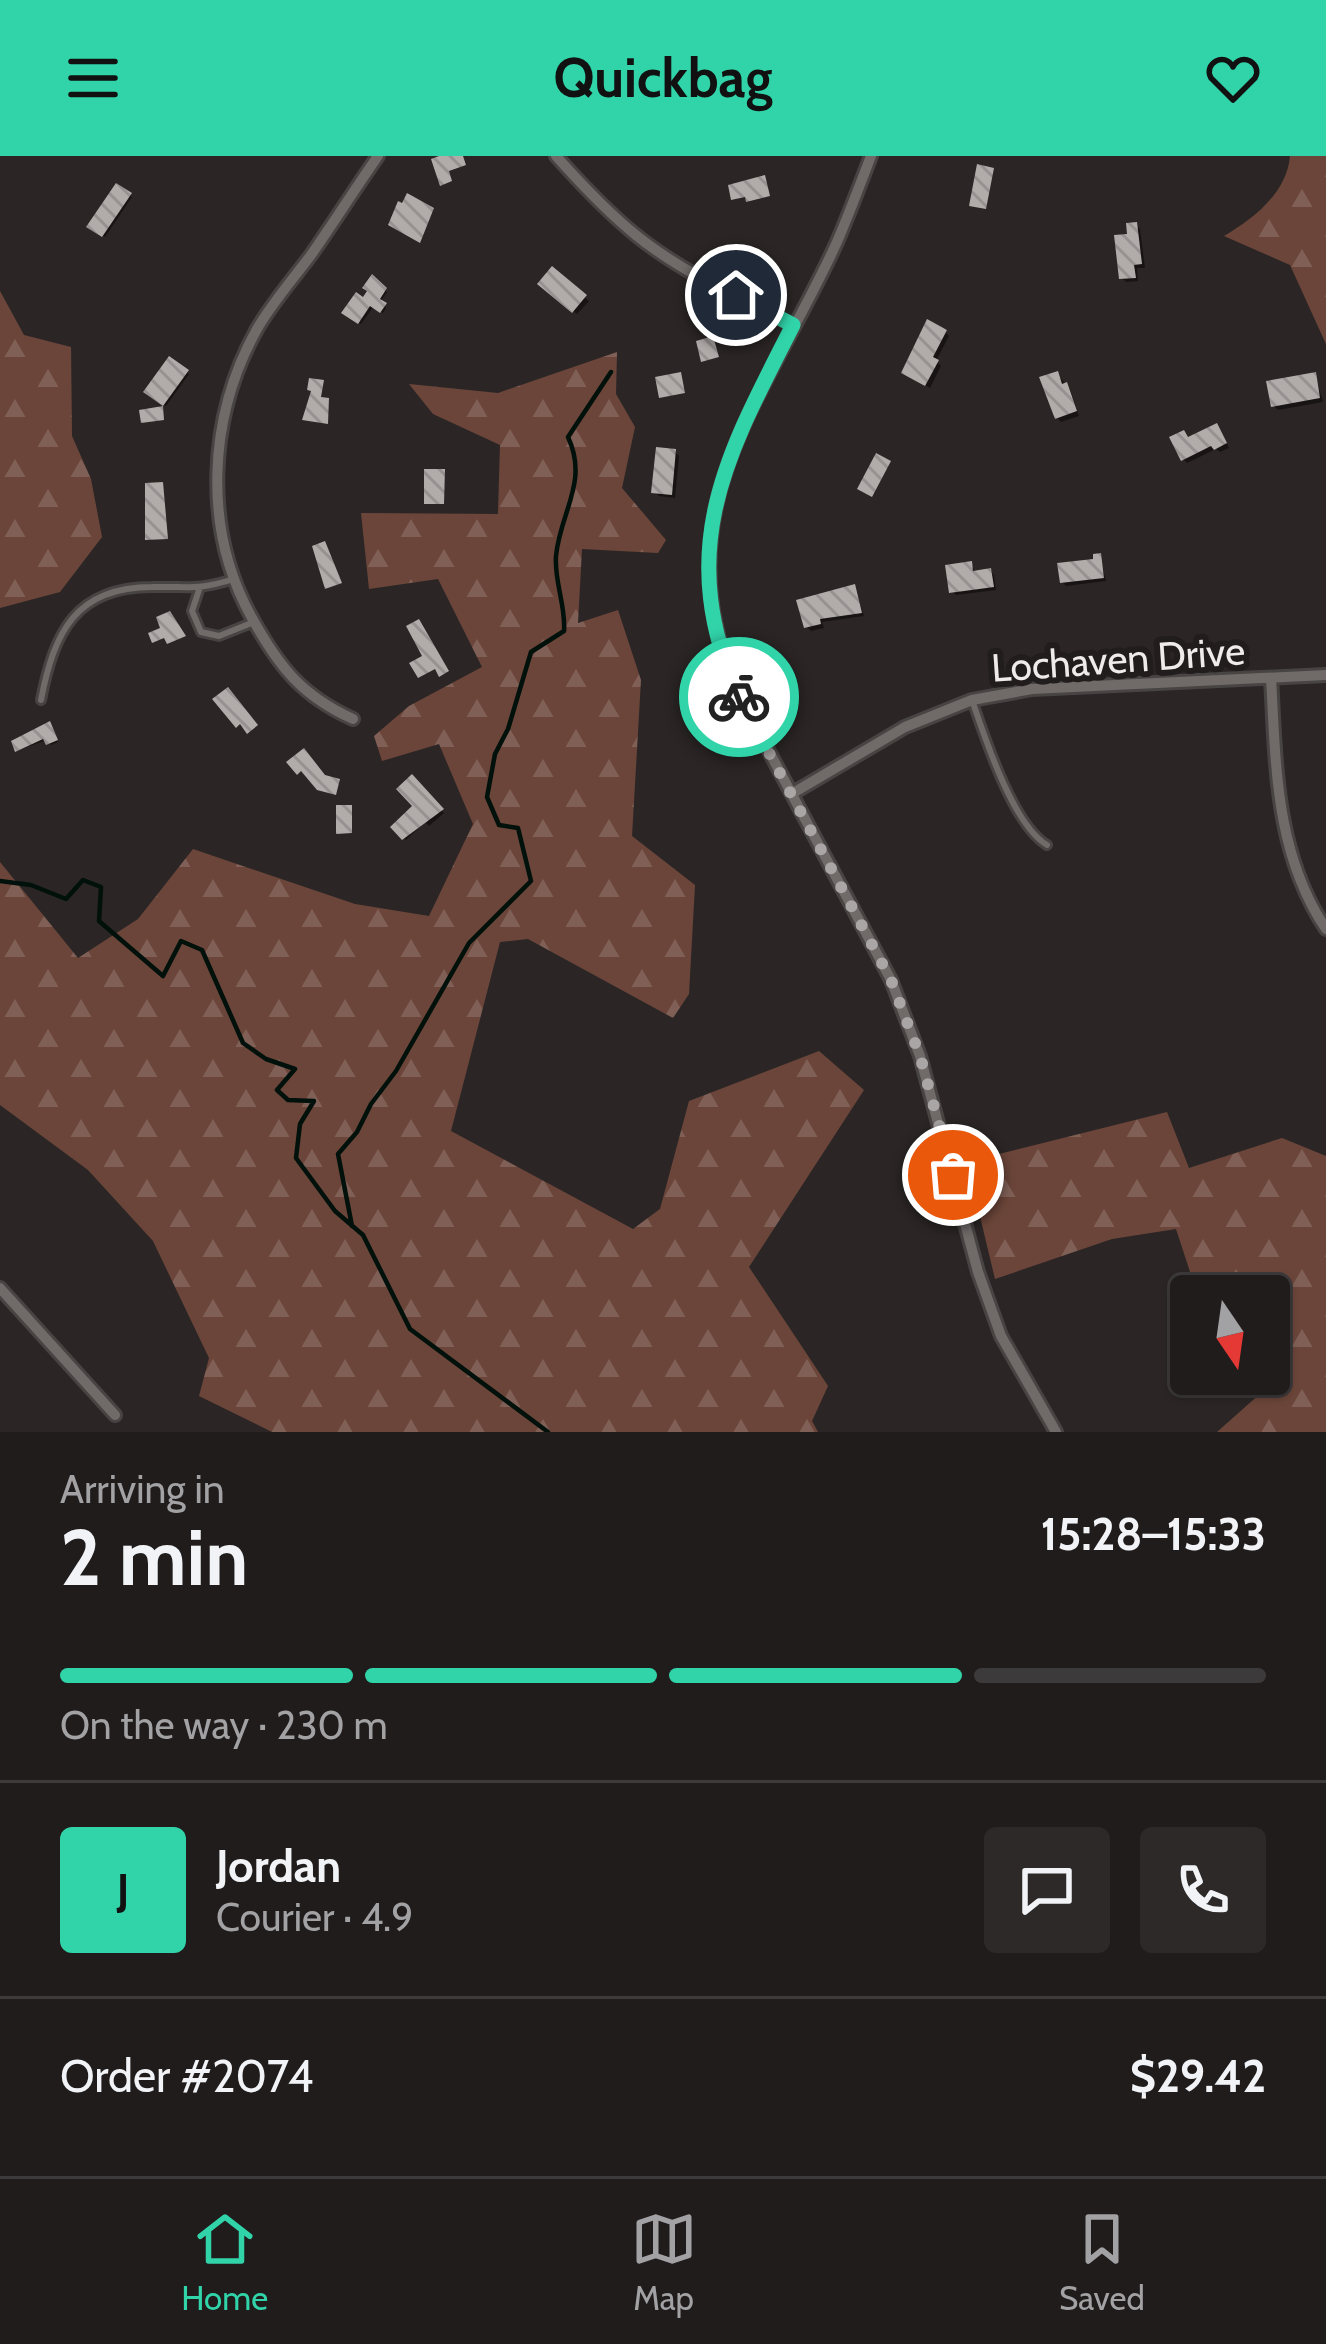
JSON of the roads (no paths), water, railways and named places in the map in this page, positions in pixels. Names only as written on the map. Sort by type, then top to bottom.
[{"type":"street","points":[[353,719],[307,695],[266,644],[234,579],[220,525],[217,483],[220,438],[233,381],[258,327],[378,156]]},
{"type":"street","points":[[556,156],[639,238],[682,267],[793,325]]},
{"type":"street","points":[[871,156],[837,242],[739,428],[727,461],[711,531],[712,605],[727,670],[891,980],[920,1056],[978,1272],[1001,1336],[1056,1432]]},
{"type":"street","name":"Lochaven Drive","points":[[793,793],[904,728],[972,700],[1032,689],[1326,675]]},
{"type":"street","points":[[1271,678],[1278,801],[1285,838],[1297,874],[1326,929]]},
{"type":"street","points":[[0,1288],[116,1415]]},
{"type":"lane","points":[[41,700],[62,630],[92,600],[110,592],[151,586],[199,590],[234,579]]},
{"type":"lane","points":[[199,590],[192,611],[201,632],[219,636],[254,622]]},
{"type":"lane","points":[[972,700],[1012,800],[1038,840],[1047,845]]},
{"type":"waterway","points":[[352,1226],[338,1154],[396,1071],[469,943],[531,881],[518,828],[499,825],[487,797],[495,754],[508,729],[531,652],[564,631],[556,556],[576,468],[568,437],[611,372]]},
{"type":"waterway","points":[[0,881],[31,885],[66,899],[83,880],[101,887],[99,921],[163,976],[181,941],[202,950],[243,1043],[266,1059],[295,1069],[277,1090],[288,1100],[314,1101],[300,1124],[296,1158],[335,1211],[363,1235],[410,1329],[548,1432]]}]
